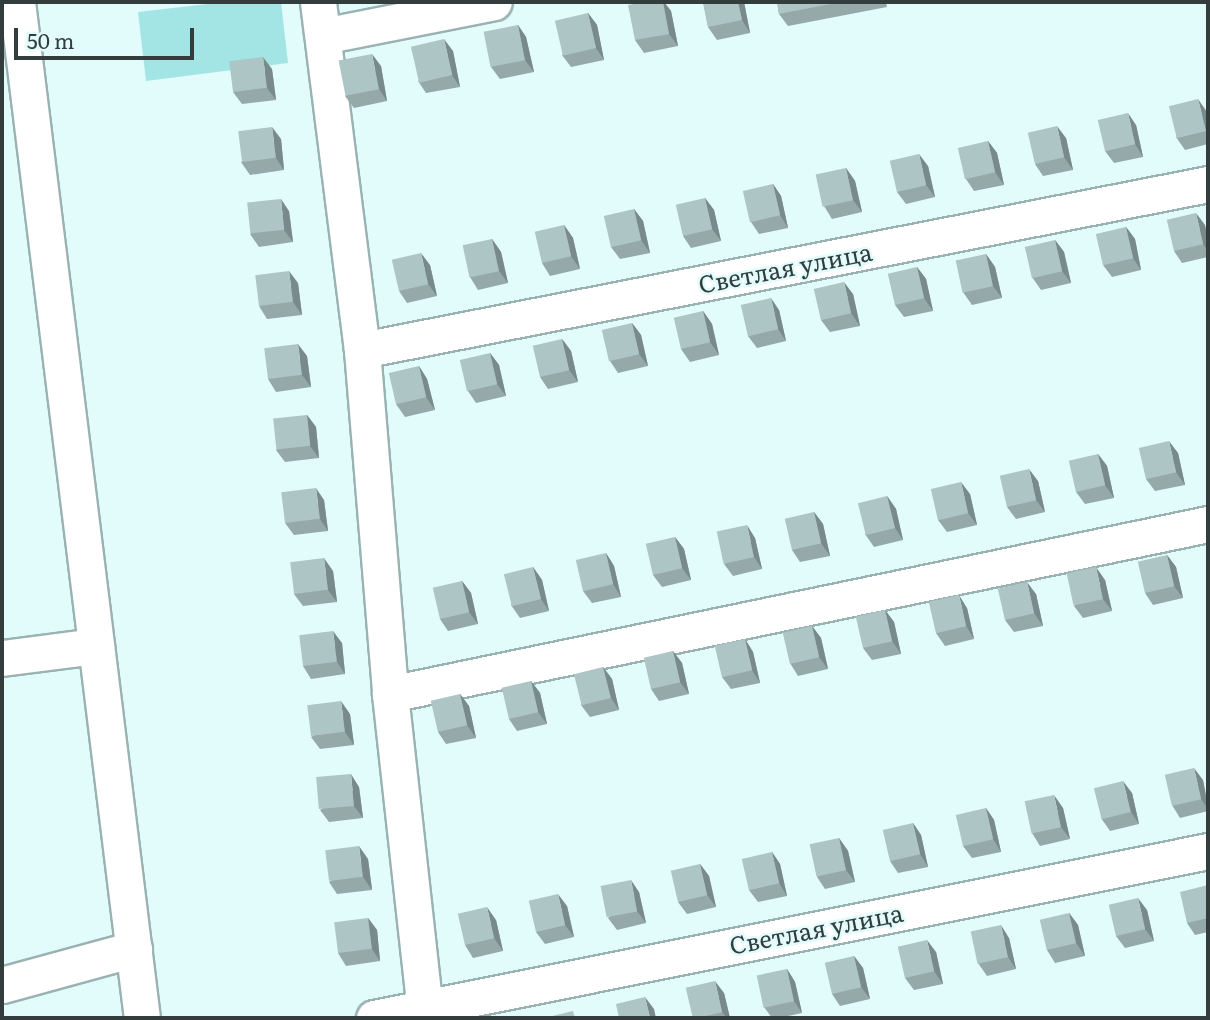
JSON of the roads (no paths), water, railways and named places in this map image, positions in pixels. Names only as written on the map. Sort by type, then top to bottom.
[{"type":"street","points":[[17,2],[142,1018]]},
{"type":"street","points":[[318,2],[362,350],[390,694],[425,1012]]},
{"type":"street","points":[[323,36],[494,2]]},
{"type":"street","name":"Светлая улица","points":[[362,350],[1208,184]]},
{"type":"street","points":[[390,694],[1208,524]]},
{"type":"street","points":[[2,658],[96,646]]},
{"type":"street","name":"Светлая улица","points":[[374,1018],[425,1012],[1208,851]]},
{"type":"street","points":[[2,985],[134,948]]}]
